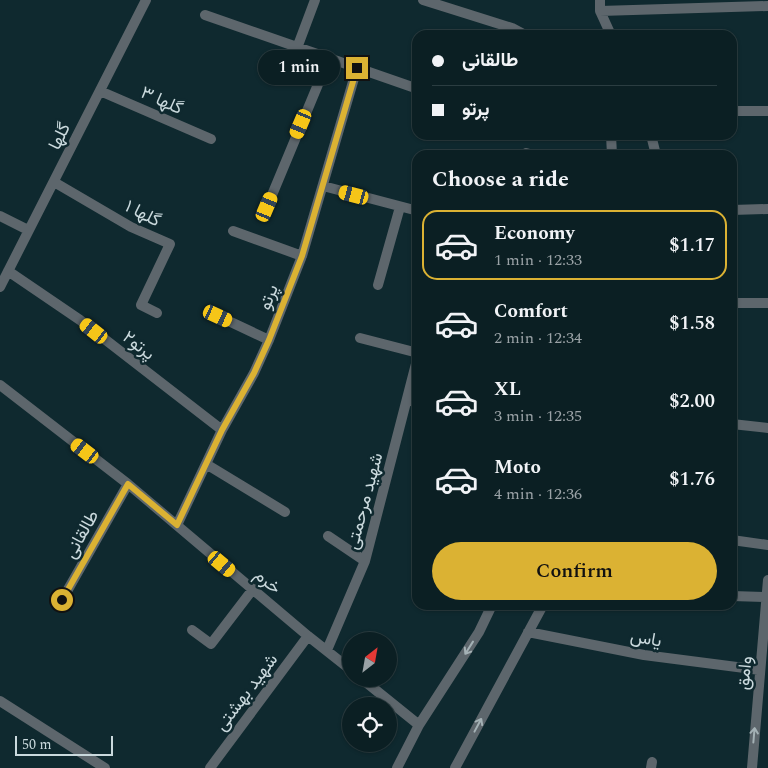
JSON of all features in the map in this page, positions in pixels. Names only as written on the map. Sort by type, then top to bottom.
[{"type":"street","name":"گلها","points":[[0,287],[146,0]]},
{"type":"street","points":[[297,48],[315,0]]},
{"type":"street","points":[[422,0],[516,30]]},
{"type":"street","points":[[600,0],[600,11],[609,30]]},
{"type":"street","points":[[600,11],[768,6]]},
{"type":"street","points":[[205,15],[412,87]]},
{"type":"street","points":[[267,207],[329,58]]},
{"type":"street","name":"پرتو","points":[[177,525],[222,430],[254,373],[269,340],[302,256],[357,68]]},
{"type":"street","name":"گلها ۳","points":[[100,90],[211,139]]},
{"type":"street","points":[[737,112],[768,111]]},
{"type":"street","name":"گلها ۱","points":[[54,182],[131,227],[170,244],[141,304],[157,313]]},
{"type":"street","points":[[323,186],[412,210]]},
{"type":"street","points":[[378,285],[400,207]]},
{"type":"street","points":[[737,210],[768,208]]},
{"type":"street","points":[[0,216],[28,230]]},
{"type":"street","points":[[233,231],[302,256]]},
{"type":"street","name":"پرتو۲","points":[[8,271],[80,320],[222,430]]},
{"type":"street","points":[[737,303],[768,303]]},
{"type":"street","points":[[218,316],[269,340]]},
{"type":"street","points":[[360,338],[412,352]]},
{"type":"street","name":"شهید مرحمتی","points":[[328,650],[365,561],[412,379]]},
{"type":"street","name":"خرم","points":[[0,385],[128,484],[308,636],[342,662]]},
{"type":"street","points":[[407,400],[412,401]]},
{"type":"street","points":[[737,425],[768,428]]},
{"type":"street","points":[[206,464],[285,512]]},
{"type":"street","name":"طالقانی","points":[[62,600],[128,484]]},
{"type":"street","points":[[328,536],[365,561]]},
{"type":"street","points":[[737,541],[768,545]]},
{"type":"street","name":"وامق","points":[[752,768],[763,702],[760,670],[768,580]]},
{"type":"street","points":[[192,630],[211,644],[253,589]]},
{"type":"street","points":[[737,596],[767,597]]},
{"type":"street","points":[[397,768],[420,725],[479,632],[490,610]]},
{"type":"street","points":[[456,768],[540,610]]},
{"type":"street","name":"یاس","points":[[528,632],[644,656],[760,670]]},
{"type":"street","name":"شهید بهشتی","points":[[210,768],[308,636]]},
{"type":"street","points":[[373,688],[420,725]]},
{"type":"street","points":[[0,701],[105,768]]},
{"type":"route","points":[[62,600],[128,484],[177,525],[222,430],[254,373],[269,340],[302,256],[357,68]]}]
